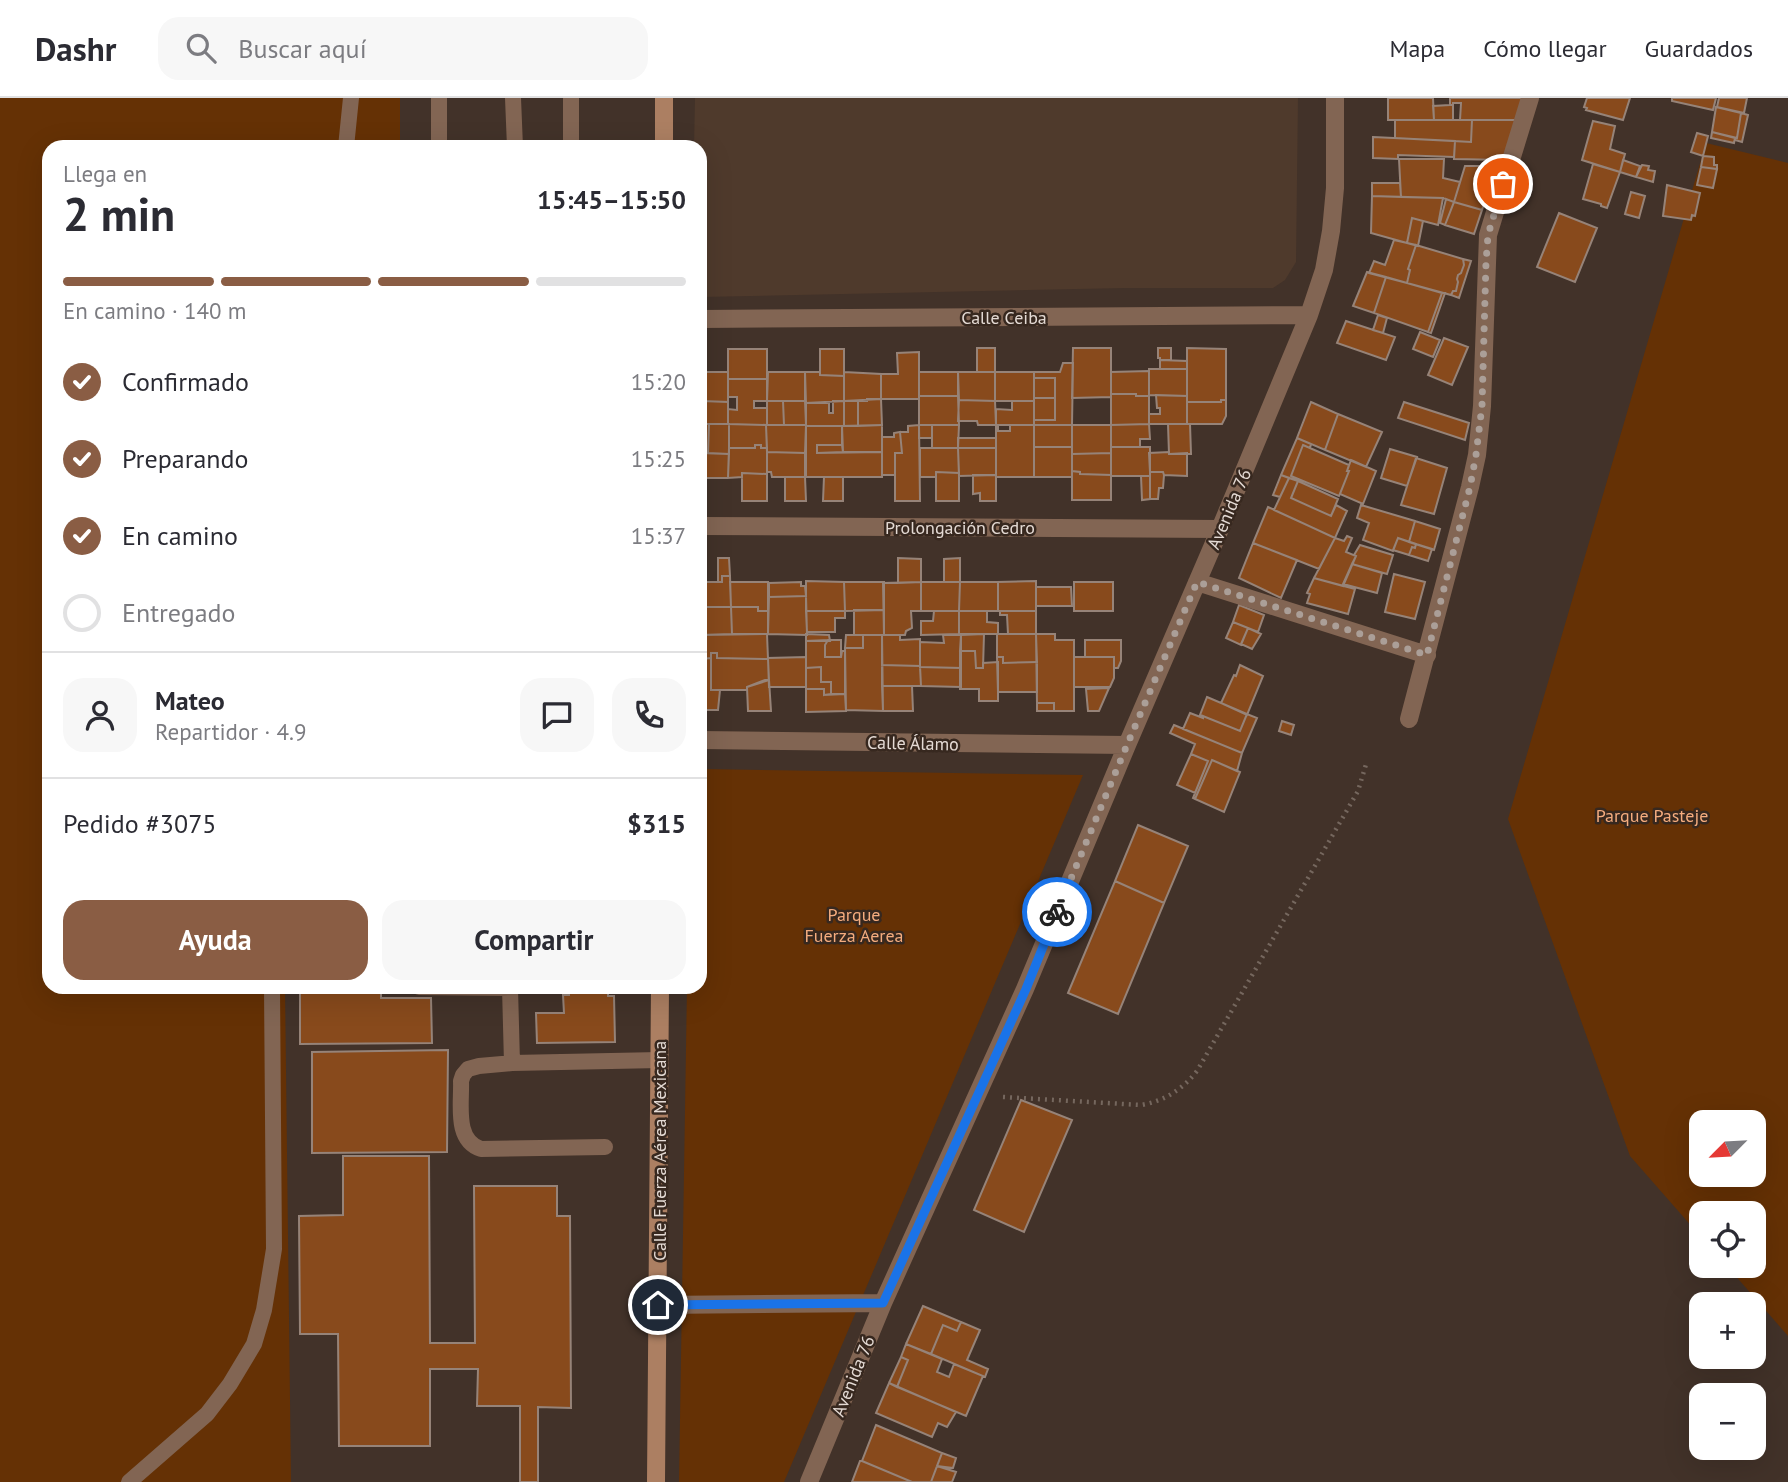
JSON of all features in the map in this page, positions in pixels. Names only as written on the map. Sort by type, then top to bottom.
[{"type":"main road","points":[[664,98],[664,140]]},
{"type":"main road","name":"Calle Fuerza Aérea Mexicana","points":[[656,1482],[660,994]]},
{"type":"street","name":"Avenida 76","points":[[809,1482],[883,1303],[1026,989],[1309,315],[1324,270],[1331,231],[1335,188],[1335,98]]},
{"type":"street","points":[[1409,719],[1470,487],[1482,406],[1488,235],[1530,98]]},
{"type":"street","name":"Calle Ceiba","points":[[707,319],[1309,315]]},
{"type":"street","name":"Prolongación Cedro","points":[[707,526],[1220,529]]},
{"type":"street","points":[[1197,582],[1427,655]]},
{"type":"street","name":"Calle Álamo","points":[[707,740],[1127,745]]},
{"type":"street","points":[[658,1305],[883,1303]]},
{"type":"lane","points":[[347,140],[351,98]]},
{"type":"lane","points":[[439,98],[439,140]]},
{"type":"lane","points":[[513,98],[515,140]]},
{"type":"lane","points":[[571,98],[571,140]]},
{"type":"lane","points":[[129,1482],[206,1414],[230,1384],[254,1344],[264,1310],[274,1249],[272,994]]},
{"type":"lane","points":[[510,994],[512,1063]]},
{"type":"lane","points":[[605,1147],[481,1149],[474,1146],[462,1131],[463,1075],[468,1069],[479,1066],[512,1063],[660,1060]]},
{"type":"path","points":[[977,1096],[1141,1105],[1162,1100],[1189,1081],[1204,1060],[1358,791],[1367,761]]},
{"type":"shaded area","points":[[695,98],[1298,98],[1296,262],[1285,280],[1273,288],[1125,288],[707,297],[707,140],[694,140]]},
{"type":"green space","points":[[0,98],[400,98],[400,140],[42,140],[42,994],[285,994],[291,1482],[0,1482]]},
{"type":"green space","name":"Parque Pasteje","points":[[1706,143],[1788,163],[1788,1336],[1766,1311],[1766,1292],[1750,1292],[1737,1278],[1766,1278],[1766,1201],[1689,1201],[1689,1223],[1630,1156],[1508,819]]},
{"type":"green space","name":"Parque Fuerza Aerea","points":[[707,769],[1083,775],[784,1482],[679,1482],[687,994],[707,994]]},
{"type":"building","points":[[1388,98],[1433,98],[1434,120],[1388,120]]},
{"type":"building","points":[[1450,98],[1525,98],[1519,120],[1460,120],[1461,103],[1450,105]]},
{"type":"building","points":[[1587,98],[1630,98],[1623,120],[1586,110],[1584,107]]},
{"type":"building","points":[[1672,98],[1716,98],[1713,110],[1672,101]]},
{"type":"building","points":[[1719,98],[1747,98],[1744,113],[1717,107]]},
{"type":"building","points":[[1453,105],[1453,120],[1434,120],[1433,106]]},
{"type":"building","points":[[1716,107],[1741,113],[1737,138],[1712,132]]},
{"type":"building","points":[[1741,113],[1748,115],[1742,142],[1735,140]]},
{"type":"building","points":[[1395,120],[1472,120],[1471,142],[1395,138]]},
{"type":"building","points":[[1472,120],[1519,120],[1505,160],[1454,159],[1455,141],[1471,142]]},
{"type":"building","points":[[1593,121],[1615,126],[1610,149],[1625,154],[1620,172],[1582,160]]},
{"type":"building","points":[[1712,132],[1735,138],[1734,143],[1711,138]]},
{"type":"building","points":[[1697,133],[1708,136],[1703,156],[1691,152]]},
{"type":"building","points":[[1373,137],[1455,141],[1454,157],[1398,155],[1398,159],[1373,158]]},
{"type":"building","points":[[1703,156],[1714,157],[1717,169],[1701,167]]},
{"type":"building","points":[[1399,159],[1444,159],[1443,178],[1460,182],[1454,202],[1443,198],[1401,197]]},
{"type":"building","points":[[1623,160],[1640,166],[1636,177],[1620,172]]},
{"type":"building","points":[[1593,164],[1620,172],[1607,208],[1583,199]]},
{"type":"building","points":[[1642,165],[1655,171],[1653,182],[1636,177]]},
{"type":"building","points":[[1465,166],[1496,168],[1482,210],[1454,202]]},
{"type":"building","points":[[1701,167],[1717,169],[1713,188],[1697,185]]},
{"type":"building","points":[[1372,183],[1400,183],[1401,197],[1372,196]]},
{"type":"building","points":[[1667,185],[1700,193],[1695,216],[1692,215],[1691,220],[1663,216]]},
{"type":"building","points":[[1631,192],[1645,196],[1639,218],[1625,214]]},
{"type":"building","points":[[1372,196],[1443,198],[1438,225],[1412,218],[1407,243],[1371,233]]},
{"type":"building","points":[[1446,199],[1454,202],[1445,225],[1440,223]]},
{"type":"building","points":[[1454,202],[1482,210],[1474,234],[1445,225]]},
{"type":"building","points":[[1559,213],[1597,228],[1575,282],[1537,267]]},
{"type":"building","points":[[1412,218],[1423,221],[1418,246],[1407,243]]},
{"type":"building","points":[[1394,240],[1416,245],[1408,269],[1407,283],[1369,273],[1374,261],[1385,265]]},
{"type":"building","points":[[1416,245],[1463,259],[1464,265],[1458,275],[1456,291],[1451,295],[1407,283],[1408,269]]},
{"type":"building","points":[[1463,259],[1471,261],[1459,298],[1451,295],[1456,291],[1458,275],[1464,265]]},
{"type":"building","points":[[1367,272],[1386,277],[1374,313],[1353,306]]},
{"type":"building","points":[[1386,277],[1442,293],[1428,332],[1374,313]]},
{"type":"building","points":[[1442,293],[1445,293],[1431,333],[1428,332]]},
{"type":"building","points":[[1378,315],[1387,318],[1383,333],[1373,330]]},
{"type":"building","points":[[1346,321],[1395,337],[1386,360],[1337,343]]},
{"type":"building","points":[[1420,332],[1440,340],[1433,357],[1413,349]]},
{"type":"building","points":[[1444,338],[1468,347],[1452,385],[1428,375]]},
{"type":"building","points":[[977,348],[995,348],[995,372],[977,372]]},
{"type":"building","points":[[1073,348],[1111,348],[1111,397],[1072,398]]},
{"type":"building","points":[[1158,348],[1171,348],[1171,360],[1160,360]]},
{"type":"building","points":[[1187,348],[1226,349],[1226,400],[1187,402]]},
{"type":"building","points":[[728,349],[767,349],[767,379],[728,379]]},
{"type":"building","points":[[820,349],[844,349],[844,376],[820,375]]},
{"type":"building","points":[[919,352],[919,399],[881,399],[881,374],[898,374],[897,353]]},
{"type":"building","points":[[1160,360],[1187,361],[1187,369],[1160,369]]},
{"type":"building","points":[[1063,363],[1073,363],[1072,425],[1034,425],[1034,420],[1055,420],[1055,378],[1034,378],[1034,372],[1060,372]]},
{"type":"building","points":[[1149,369],[1187,369],[1187,396],[1149,395]]},
{"type":"building","points":[[1149,371],[1149,396],[1111,394],[1111,372]]},
{"type":"building","points":[[707,372],[728,372],[728,402],[707,401]]},
{"type":"building","points":[[768,372],[805,372],[805,401],[767,401]]},
{"type":"building","points":[[805,372],[844,376],[844,401],[806,403]]},
{"type":"building","points":[[844,372],[881,374],[881,399],[844,401]]},
{"type":"building","points":[[919,372],[958,372],[958,396],[919,396]]},
{"type":"building","points":[[958,372],[995,372],[995,401],[959,400]]},
{"type":"building","points":[[995,372],[1034,372],[1034,401],[995,401]]},
{"type":"building","points":[[1034,378],[1055,378],[1055,398],[1034,398]]},
{"type":"building","points":[[728,379],[767,379],[767,401],[754,401],[754,408],[767,408],[767,425],[728,424],[728,409],[737,410],[737,397],[728,397]]},
{"type":"building","points":[[1111,394],[1149,396],[1149,424],[1111,425]]},
{"type":"building","points":[[1156,395],[1187,396],[1187,424],[1149,424],[1149,414],[1160,414]]},
{"type":"building","points":[[919,396],[958,396],[959,425],[919,425]]},
{"type":"building","points":[[1034,398],[1055,398],[1055,420],[1034,420]]},
{"type":"building","points":[[881,399],[882,425],[858,426],[858,401]]},
{"type":"building","points":[[959,400],[995,401],[996,425],[958,421]]},
{"type":"building","points":[[1226,400],[1226,416],[1222,424],[1187,424],[1187,402]]},
{"type":"building","points":[[707,401],[728,402],[728,424],[707,424]]},
{"type":"building","points":[[767,401],[783,401],[784,425],[767,425]]},
{"type":"building","points":[[783,401],[805,401],[806,425],[784,425]]},
{"type":"building","points":[[833,401],[844,401],[844,426],[806,426],[806,403],[829,403],[829,413],[833,413]]},
{"type":"building","points":[[844,401],[858,401],[858,426],[844,426]]},
{"type":"building","points":[[1012,401],[1034,401],[1034,425],[996,425],[996,409],[1012,410]]},
{"type":"building","points":[[1311,402],[1338,414],[1325,450],[1297,438]]},
{"type":"building","points":[[1404,402],[1469,423],[1465,440],[1398,418]]},
{"type":"building","points":[[1338,414],[1382,432],[1366,467],[1325,450]]},
{"type":"building","points":[[707,424],[709,424],[708,453]]},
{"type":"building","points":[[709,424],[729,424],[729,454],[708,453]]},
{"type":"building","points":[[729,424],[766,425],[767,448],[755,445],[755,448],[729,448]]},
{"type":"building","points":[[1149,424],[1150,439],[1140,439],[1140,447],[1111,447],[1111,425]]},
{"type":"building","points":[[1168,424],[1190,424],[1191,454],[1169,454]]},
{"type":"building","points":[[766,425],[806,425],[805,453],[767,452]]},
{"type":"building","points":[[882,425],[882,452],[843,452],[842,426]]},
{"type":"building","points":[[919,425],[932,425],[932,438],[919,438]]},
{"type":"building","points":[[919,425],[920,501],[895,501],[895,453],[902,453],[900,432],[908,432],[908,426]]},
{"type":"building","points":[[932,425],[959,425],[958,448],[932,448]]},
{"type":"building","points":[[996,425],[998,431],[1010,431],[1010,425],[1034,425],[1034,477],[996,477]]},
{"type":"building","points":[[1034,425],[1072,425],[1072,447],[1034,447]]},
{"type":"building","points":[[1072,425],[1111,425],[1111,453],[1072,454]]},
{"type":"building","points":[[806,426],[842,426],[842,445],[817,445],[817,453],[882,452],[882,477],[806,477]]},
{"type":"building","points":[[900,432],[902,453],[895,453],[895,475],[882,475],[882,437],[894,437],[894,433]]},
{"type":"building","points":[[958,438],[996,438],[996,448],[958,448]]},
{"type":"building","points":[[1297,438],[1311,444],[1310,448],[1303,445],[1291,476],[1298,481],[1281,475]]},
{"type":"building","points":[[755,445],[767,448],[767,474],[742,473],[742,477],[728,478],[729,448],[755,448]]},
{"type":"building","points":[[817,445],[842,445],[843,452],[817,453]]},
{"type":"building","points":[[1303,445],[1349,465],[1339,496],[1291,476]]},
{"type":"building","points":[[1034,447],[1072,447],[1072,477],[1034,477]]},
{"type":"building","points":[[1111,447],[1150,447],[1150,476],[1111,476]]},
{"type":"building","points":[[920,448],[958,448],[959,473],[936,472],[936,477],[920,477]]},
{"type":"building","points":[[958,448],[996,448],[996,475],[959,476]]},
{"type":"building","points":[[1390,449],[1417,457],[1407,486],[1381,478]]},
{"type":"building","points":[[767,452],[805,453],[805,477],[772,477],[771,472],[767,472]]},
{"type":"building","points":[[707,453],[729,454],[728,478],[707,478]]},
{"type":"building","points":[[1111,453],[1111,475],[1080,474],[1072,471],[1072,454]]},
{"type":"building","points":[[1149,453],[1187,453],[1187,476],[1150,472]]},
{"type":"building","points":[[1416,458],[1447,468],[1434,514],[1401,505]]},
{"type":"building","points":[[1351,460],[1376,471],[1363,504],[1340,494]]},
{"type":"building","points":[[1072,471],[1080,474],[1111,475],[1111,500],[1072,500]]},
{"type":"building","points":[[936,472],[959,473],[959,501],[936,501]]},
{"type":"building","points":[[1150,472],[1163,472],[1164,475],[1163,488],[1159,488],[1158,499],[1150,499]]},
{"type":"building","points":[[742,473],[767,474],[767,501],[742,501]]},
{"type":"building","points":[[973,475],[996,475],[996,501],[980,501],[980,493],[973,494]]},
{"type":"building","points":[[1281,475],[1289,478],[1280,497],[1273,495]]},
{"type":"building","points":[[1141,476],[1150,476],[1150,499],[1142,500]]},
{"type":"building","points":[[785,477],[805,477],[806,501],[785,501]]},
{"type":"building","points":[[824,477],[843,477],[843,501],[823,501]]},
{"type":"building","points":[[1289,478],[1298,481],[1291,498],[1331,516],[1336,505],[1347,511],[1335,538],[1274,510]]},
{"type":"building","points":[[1298,481],[1338,499],[1331,516],[1291,498]]},
{"type":"building","points":[[1361,505],[1415,521],[1409,542],[1398,538],[1393,551],[1363,540],[1369,523],[1357,518]]},
{"type":"building","points":[[1268,507],[1335,538],[1319,569],[1253,543]]},
{"type":"building","points":[[1415,521],[1440,529],[1434,550],[1409,542]]},
{"type":"building","points":[[1347,536],[1352,538],[1346,552],[1356,556],[1343,586],[1314,578],[1335,538],[1344,541]]},
{"type":"building","points":[[1398,538],[1416,544],[1409,555],[1393,550]]},
{"type":"building","points":[[1253,543],[1297,560],[1281,598],[1239,578]]},
{"type":"building","points":[[1416,544],[1432,549],[1428,561],[1409,555]]},
{"type":"building","points":[[1360,545],[1393,555],[1387,574],[1352,564]]},
{"type":"building","points":[[718,558],[729,558],[730,576],[722,576],[722,582],[718,582]]},
{"type":"building","points":[[898,558],[921,559],[921,582],[898,583]]},
{"type":"building","points":[[960,558],[960,582],[944,582],[944,559]]},
{"type":"building","points":[[1352,564],[1382,573],[1377,593],[1343,584]]},
{"type":"building","points":[[1394,574],[1425,582],[1415,619],[1385,612]]},
{"type":"building","points":[[722,576],[730,576],[731,607],[707,607],[707,582],[722,582]]},
{"type":"building","points":[[1314,578],[1355,589],[1348,614],[1307,603],[1310,594],[1307,593]]},
{"type":"building","points":[[806,581],[844,582],[845,611],[806,611]]},
{"type":"building","points":[[1036,581],[1036,611],[998,611],[998,582]]},
{"type":"building","points":[[730,582],[768,582],[768,611],[758,611],[758,607],[731,607]]},
{"type":"building","points":[[801,582],[801,586],[805,586],[806,596],[769,597],[769,583]]},
{"type":"building","points":[[844,582],[884,582],[884,610],[845,611]]},
{"type":"building","points":[[921,582],[960,582],[959,611],[921,611]]},
{"type":"building","points":[[921,582],[921,611],[911,611],[912,628],[906,631],[905,635],[884,635],[883,583]]},
{"type":"building","points":[[960,582],[998,582],[998,611],[959,611]]},
{"type":"building","points":[[1074,582],[1113,582],[1113,611],[1074,611]]},
{"type":"building","points":[[1036,587],[1071,587],[1072,606],[1036,606]]},
{"type":"building","points":[[806,596],[807,635],[768,634],[769,597]]},
{"type":"building","points":[[1239,605],[1264,615],[1258,632],[1233,622]]},
{"type":"building","points":[[707,607],[731,607],[732,634],[707,635]]},
{"type":"building","points":[[731,607],[758,607],[758,611],[768,611],[768,634],[732,634]]},
{"type":"building","points":[[854,610],[884,610],[884,635],[854,635]]},
{"type":"building","points":[[806,611],[845,611],[845,618],[835,618],[835,632],[807,632]]},
{"type":"building","points":[[934,611],[959,611],[959,634],[921,635],[921,621],[933,621]]},
{"type":"building","points":[[959,611],[987,611],[987,622],[998,623],[998,634],[959,634]]},
{"type":"building","points":[[1000,611],[1036,611],[1036,634],[1008,634],[1007,615],[1000,615]]},
{"type":"building","points":[[1233,622],[1248,628],[1241,645],[1226,638]]},
{"type":"building","points":[[1248,628],[1261,634],[1252,649],[1241,644]]},
{"type":"building","points":[[767,634],[768,659],[717,658],[717,653],[711,653],[711,658],[707,658],[707,635]]},
{"type":"building","points":[[806,634],[829,635],[830,641],[806,641]]},
{"type":"building","points":[[984,634],[983,668],[976,668],[975,651],[960,651],[961,635]]},
{"type":"building","points":[[997,634],[1036,634],[1037,662],[1003,663],[1003,657],[997,657]]},
{"type":"building","points":[[1036,634],[1055,634],[1055,640],[1074,640],[1074,711],[1054,711],[1054,703],[1037,703]]},
{"type":"building","points":[[846,635],[863,635],[863,648],[845,648]]},
{"type":"building","points":[[863,635],[882,635],[883,711],[846,710],[845,648],[863,648]]},
{"type":"building","points":[[882,635],[900,635],[900,640],[920,639],[920,666],[882,665]]},
{"type":"building","points":[[943,635],[961,635],[961,668],[920,667],[920,642],[944,643]]},
{"type":"building","points":[[828,640],[841,640],[841,657],[825,657]]},
{"type":"building","points":[[828,640],[825,657],[841,657],[842,651],[845,651],[845,694],[831,694],[831,682],[821,682],[821,667],[806,668],[806,641]]},
{"type":"building","points":[[1085,640],[1121,640],[1121,661],[1118,668],[1114,668],[1114,657],[1085,657]]},
{"type":"building","points":[[960,651],[975,651],[976,668],[983,668],[983,663],[998,662],[998,701],[979,701],[979,689],[960,689]]},
{"type":"building","points":[[711,653],[717,653],[717,658],[768,659],[769,680],[747,687],[747,690],[711,690]]},
{"type":"building","points":[[806,657],[806,687],[769,687],[768,658]]},
{"type":"building","points":[[997,657],[1003,657],[1003,663],[1037,662],[1037,692],[998,692]]},
{"type":"building","points":[[1074,657],[1114,657],[1114,678],[1110,687],[1074,687]]},
{"type":"building","points":[[707,658],[711,658],[711,690],[720,690],[718,710],[707,710]]},
{"type":"building","points":[[882,665],[920,666],[921,686],[882,686]]},
{"type":"building","points":[[1240,665],[1263,676],[1247,715],[1221,703]]},
{"type":"building","points":[[821,667],[821,682],[831,682],[831,694],[824,695],[824,689],[806,689],[806,668]]},
{"type":"building","points":[[920,667],[961,668],[961,687],[921,686]]},
{"type":"building","points":[[769,680],[771,711],[748,711],[747,687]]},
{"type":"building","points":[[882,686],[912,686],[913,711],[883,711]]},
{"type":"building","points":[[1109,688],[1099,711],[1088,711],[1086,689]]},
{"type":"building","points":[[806,689],[824,689],[824,695],[845,694],[846,711],[806,712]]},
{"type":"building","points":[[1207,697],[1247,714],[1240,731],[1200,715]]},
{"type":"building","points":[[1037,703],[1054,703],[1054,711],[1037,711]]},
{"type":"building","points":[[1190,713],[1240,731],[1247,714],[1257,718],[1242,753],[1183,729]]},
{"type":"building","points":[[1282,721],[1294,725],[1291,735],[1279,731]]},
{"type":"building","points":[[1174,725],[1242,753],[1237,771],[1212,760],[1195,799],[1193,798],[1208,761],[1191,754],[1195,744],[1170,733]]},
{"type":"building","points":[[1191,754],[1208,761],[1195,793],[1177,785]]},
{"type":"building","points":[[1212,760],[1240,772],[1224,812],[1195,799]]},
{"type":"building","points":[[1138,825],[1188,846],[1164,903],[1115,881]]},
{"type":"building","points":[[1115,881],[1164,903],[1118,1014],[1068,993]]},
{"type":"building","points":[[300,994],[381,994],[381,998],[431,998],[432,1043],[300,1044]]},
{"type":"building","points":[[563,995],[614,996],[615,1042],[537,1043],[536,1013],[564,1013]]},
{"type":"building","points":[[448,1050],[447,1152],[312,1153],[312,1052]]},
{"type":"building","points":[[1021,1100],[1072,1120],[1024,1232],[974,1210]]},
{"type":"building","points":[[343,1156],[429,1156],[430,1343],[475,1343],[474,1186],[557,1186],[557,1216],[570,1216],[571,1408],[538,1407],[538,1482],[520,1482],[520,1406],[477,1406],[478,1369],[430,1369],[430,1446],[339,1446],[338,1334],[300,1334],[299,1216],[343,1215]]},
{"type":"building","points":[[923,1306],[961,1322],[957,1331],[943,1325],[931,1354],[906,1344]]},
{"type":"building","points":[[961,1322],[980,1330],[967,1360],[988,1369],[985,1377],[931,1354],[943,1325],[957,1331]]},
{"type":"building","points":[[906,1344],[942,1359],[937,1372],[949,1377],[954,1364],[983,1376],[966,1416],[897,1387],[908,1360],[901,1357]]},
{"type":"building","points":[[901,1357],[908,1360],[897,1387],[889,1383]]},
{"type":"building","points":[[889,1383],[956,1412],[947,1427],[938,1423],[932,1437],[876,1413]]},
{"type":"building","points":[[876,1425],[942,1453],[931,1482],[912,1482],[862,1461]]},
{"type":"building","points":[[942,1453],[956,1458],[953,1468],[937,1466]]},
{"type":"building","points":[[862,1461],[912,1482],[852,1482]]},
{"type":"building","points":[[937,1466],[956,1472],[952,1482],[931,1482]]},
{"type":"way so far","points":[[1057,912],[1197,582],[1427,655],[1476,455],[1482,406],[1488,235],[1503,184]]},
{"type":"route","points":[[658,1305],[883,1303],[1026,989],[1057,912]]}]
